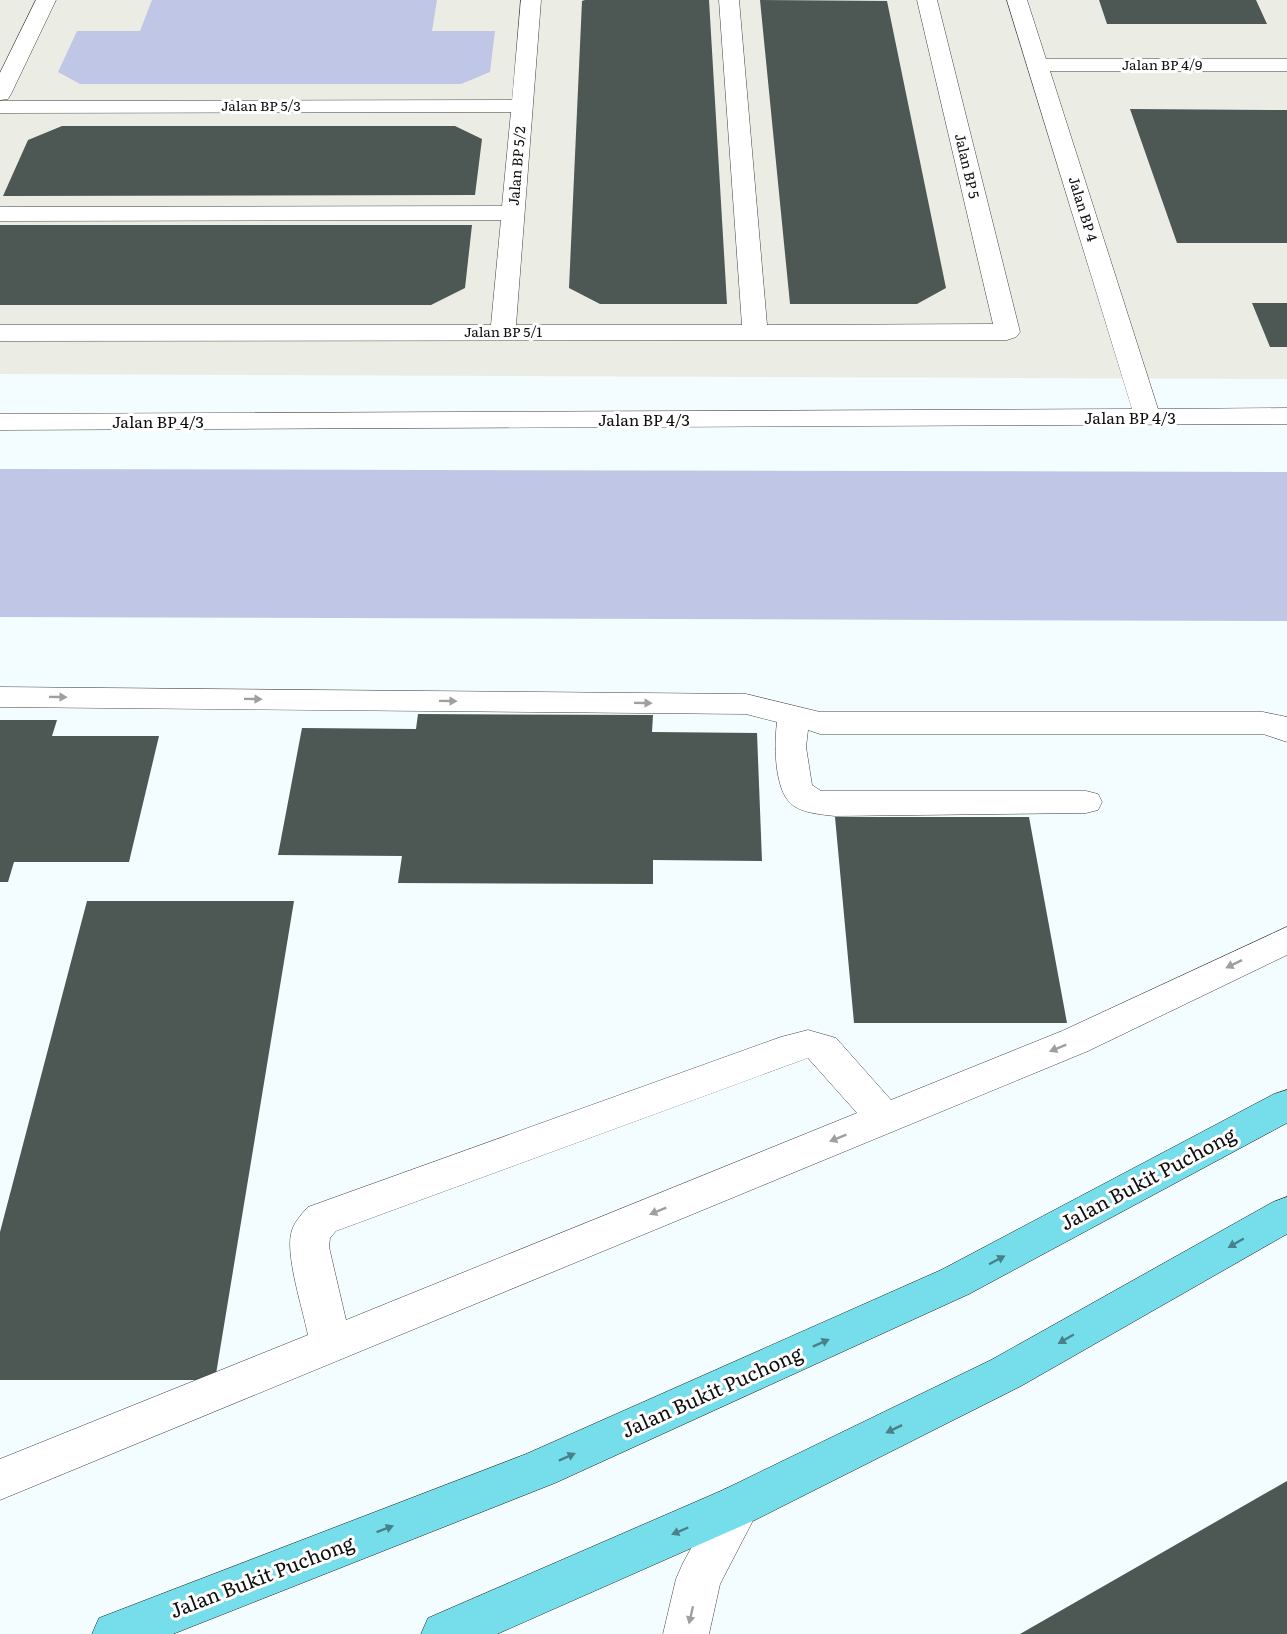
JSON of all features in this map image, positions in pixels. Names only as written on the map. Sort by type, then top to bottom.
[{"type":"main road","name":"Jalan Bukit Puchong","points":[[116,1634],[540,1470],[944,1287],[1287,1105]]},
{"type":"main road","points":[[444,1634],[739,1505],[1006,1373],[1287,1214]]},
{"type":"street","points":[[0,94],[46,0]]},
{"type":"street","name":"Jalan BP 5/2","points":[[503,332],[531,0]]},
{"type":"street","points":[[729,0],[755,332]]},
{"type":"street","name":"Jalan BP 5","points":[[927,0],[1006,332]]},
{"type":"street","name":"Jalan BP 4","points":[[1017,0],[1148,418]]},
{"type":"street","name":"Jalan BP 4/9","points":[[1037,65],[1287,65]]},
{"type":"street","name":"Jalan BP 5/3","points":[[0,106],[522,106]]},
{"type":"street","points":[[0,214],[513,213]]},
{"type":"street","name":"Jalan BP 5/1","points":[[0,333],[1006,332]]},
{"type":"street","name":"Jalan BP 4/3","points":[[0,423],[1287,416]]},
{"type":"street","points":[[0,697],[746,704],[793,718],[820,723],[1263,723],[1282,726],[1287,731]]},
{"type":"street","points":[[793,718],[790,747],[797,791],[814,802],[835,804],[1086,802]]},
{"type":"street","points":[[0,1480],[1075,1041],[1287,940]]},
{"type":"street","points":[[331,1345],[309,1248],[311,1232],[322,1219],[794,1047],[808,1044],[823,1048],[885,1119]]},
{"type":"street","points":[[686,1634],[699,1579],[739,1505]]},
{"type":"shaded area","points":[[0,0],[1287,0],[1287,379],[0,374]]},
{"type":"shaded area","points":[[152,0],[437,0],[432,31],[495,31],[490,72],[461,84],[80,84],[58,72],[77,31],[140,31]]},
{"type":"shaded area","points":[[0,469],[1287,472],[1287,621],[0,617]]},
{"type":"building","points":[[709,0],[727,304],[600,304],[569,288],[582,1]]},
{"type":"building","points":[[760,0],[887,1],[946,288],[917,304],[790,304]]},
{"type":"building","points":[[1099,0],[1256,0],[1267,24],[1107,24]]},
{"type":"building","points":[[1130,109],[1287,110],[1287,243],[1177,243]]},
{"type":"building","points":[[62,126],[455,126],[482,139],[475,195],[3,196],[28,140]]},
{"type":"building","points":[[0,225],[472,225],[465,288],[431,305],[0,305]]},
{"type":"building","points":[[1252,303],[1287,303],[1287,347],[1270,347]]},
{"type":"building","points":[[418,714],[653,715],[652,732],[757,733],[762,861],[653,860],[653,884],[398,883],[402,856],[278,855],[302,728],[416,729]]},
{"type":"building","points":[[0,720],[57,720],[52,736],[159,736],[129,862],[14,862],[8,882],[0,882]]},
{"type":"building","points":[[835,817],[1029,817],[1067,1023],[854,1023]]},
{"type":"building","points":[[87,901],[294,901],[215,1380],[0,1380],[0,1232]]},
{"type":"building","points":[[1287,1481],[1287,1634],[1020,1634]]}]
